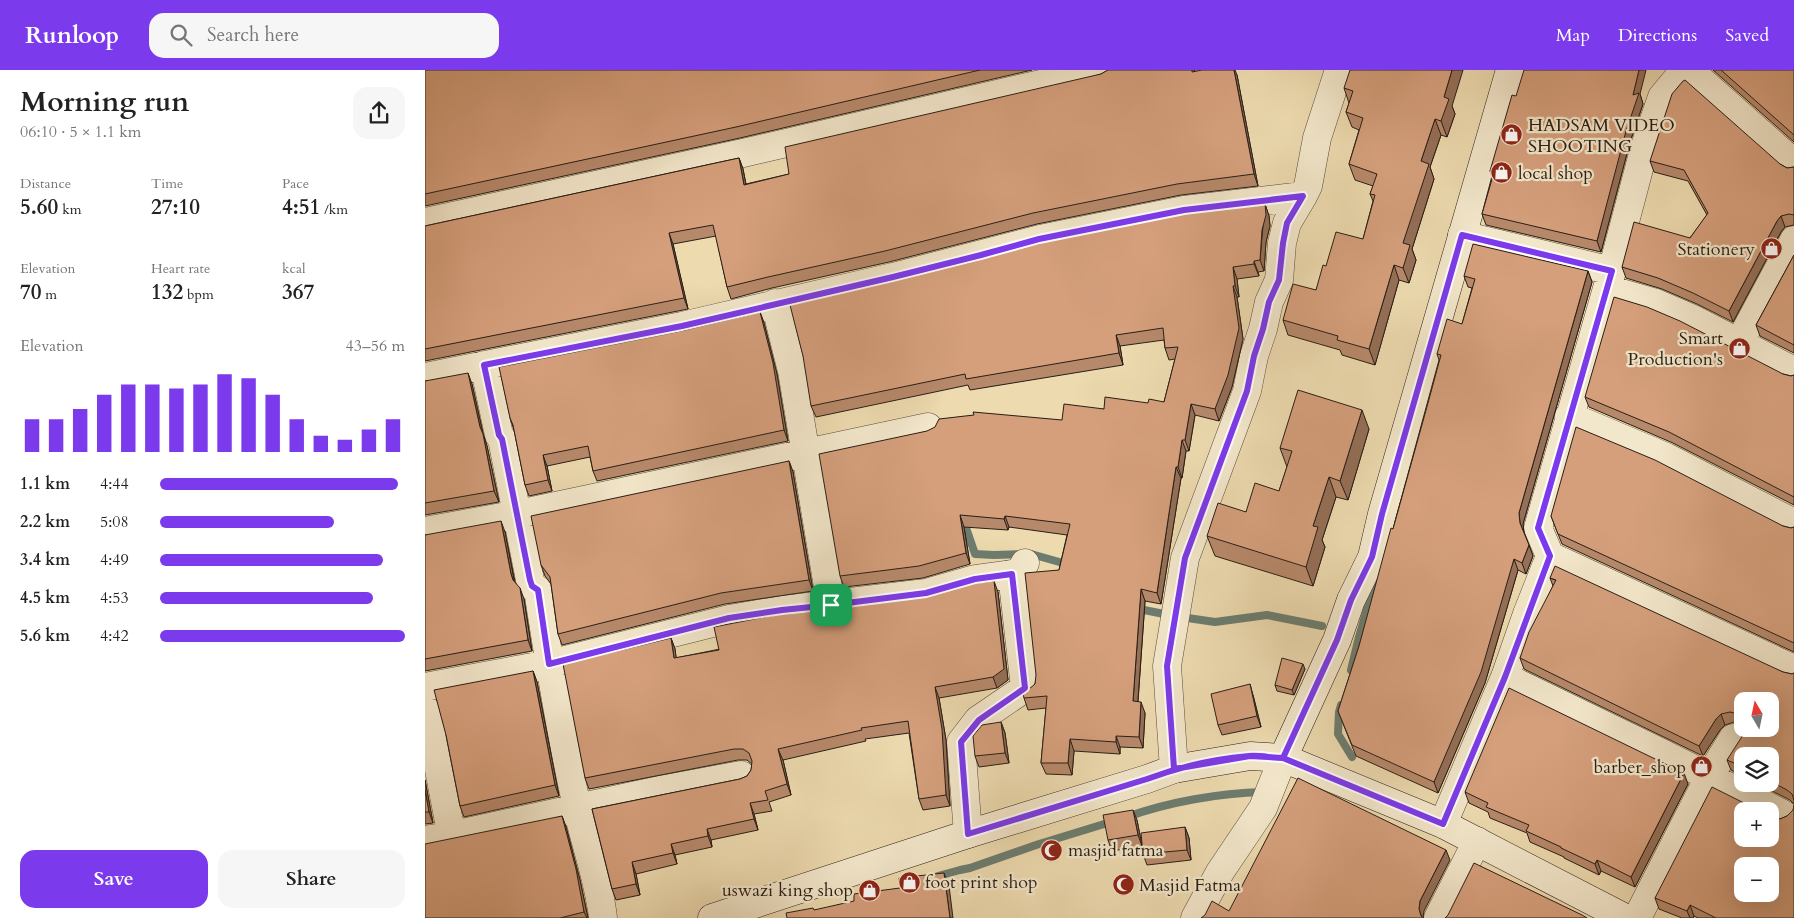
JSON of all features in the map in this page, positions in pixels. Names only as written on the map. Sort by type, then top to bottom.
[{"type":"street","points":[[425,222],[743,153],[1101,70]]},
{"type":"street","points":[[1174,769],[1167,666],[1185,558],[1247,391],[1254,356],[1269,302],[1279,280],[1287,223],[1308,186],[1317,138],[1339,70]]},
{"type":"street","points":[[1195,918],[1220,872],[1263,808],[1337,640],[1351,600],[1372,557],[1385,505],[1510,70]]},
{"type":"street","points":[[1794,163],[1695,75],[1685,75],[1677,78],[1661,97],[1538,528],[1550,556],[1794,669]]},
{"type":"street","points":[[425,377],[682,326],[946,264],[1039,239],[1184,210],[1303,196]]},
{"type":"street","points":[[1462,235],[1609,280],[1794,371]]},
{"type":"street","points":[[1739,343],[1794,240]]},
{"type":"street","points":[[775,304],[792,371],[831,605]]},
{"type":"street","points":[[484,365],[499,435],[502,439],[530,580],[532,586],[538,590],[549,664],[577,808],[599,893],[603,918]]},
{"type":"street","points":[[1569,416],[1665,457],[1794,523]]},
{"type":"street","points":[[425,531],[518,514],[928,427]]},
{"type":"street","points":[[1443,824],[1505,677],[1550,556]]},
{"type":"street","points":[[425,687],[549,664],[729,618],[926,593],[1018,568],[1025,688],[979,720],[961,742],[968,834]]},
{"type":"street","points":[[1505,677],[1783,814]]},
{"type":"street","points":[[425,709],[450,827],[437,838]]},
{"type":"street","points":[[1637,918],[1709,777],[1733,738]]},
{"type":"street","points":[[712,918],[1174,769],[1250,756],[1443,824],[1625,918]]},
{"type":"street","points":[[437,838],[741,775]]},
{"type":"street","points":[[1437,918],[1477,841]]},
{"type":"building","points":[[425,70],[980,70],[736,127],[425,194]]},
{"type":"building","points":[[1108,70],[1192,70],[1192,72],[1202,70],[1234,70],[1254,174],[1177,184],[1033,213],[885,251],[727,287],[713,225],[669,233],[684,298],[425,349],[425,226],[739,158],[744,185],[789,174],[785,147],[1101,74]]},
{"type":"building","points":[[1350,70],[1452,70],[1444,97],[1449,99],[1441,121],[1435,119],[1421,161],[1429,164],[1403,243],[1410,245],[1403,268],[1394,265],[1369,349],[1337,340],[1338,336],[1283,320],[1293,284],[1316,290],[1323,265],[1326,266],[1336,232],[1363,239],[1375,195],[1370,194],[1377,174],[1349,164],[1363,118],[1346,112],[1353,91],[1344,88]]},
{"type":"building","points":[[1524,70],[1639,70],[1633,95],[1639,93],[1626,131],[1597,241],[1482,214],[1494,172],[1490,171],[1512,95],[1516,96]]},
{"type":"building","points":[[1721,70],[1794,70],[1794,135]]},
{"type":"building","points":[[1685,80],[1780,164],[1787,168],[1794,167],[1794,215],[1781,216],[1777,221],[1729,311],[1658,278],[1622,267],[1634,222],[1690,238],[1708,213],[1684,170],[1650,161],[1672,94]]},
{"type":"building","points":[[1265,204],[1266,215],[1262,230],[1260,260],[1254,261],[1254,264],[1233,267],[1235,286],[1233,286],[1239,328],[1228,375],[1215,409],[1191,404],[1185,440],[1182,440],[1178,467],[1176,467],[1157,593],[1141,589],[1133,701],[1141,702],[1139,737],[1116,736],[1116,742],[1070,739],[1068,763],[1041,763],[1047,696],[1024,698],[1023,694],[1035,684],[1036,675],[1025,573],[1059,570],[1070,524],[1005,516],[1004,519],[960,515],[966,553],[919,566],[840,576],[819,454],[927,431],[935,427],[939,419],[974,415],[973,412],[1062,420],[1064,404],[1104,409],[1105,397],[1148,403],[1149,399],[1164,402],[1178,347],[1165,348],[1163,328],[1116,335],[1119,353],[966,379],[965,374],[811,406],[803,356],[790,305],[1039,243],[1182,214]]},
{"type":"building","points":[[1473,244],[1588,271],[1519,513],[1520,523],[1529,545],[1522,563],[1514,559],[1481,672],[1434,782],[1352,745],[1338,711],[1359,646],[1391,528],[1393,529],[1441,355],[1437,354],[1447,319],[1462,324],[1475,279],[1464,276]]},
{"type":"building","points":[[1794,255],[1794,345],[1756,325]]},
{"type":"building","points":[[1614,297],[1647,307],[1680,321],[1783,374],[1794,375],[1794,497],[1669,432],[1585,397]]},
{"type":"building","points":[[760,312],[773,363],[784,430],[593,471],[588,446],[543,455],[548,480],[525,485],[499,367],[681,331]]},
{"type":"building","points":[[468,373],[483,434],[494,491],[425,503],[425,381]]},
{"type":"building","points":[[1298,390],[1362,410],[1340,481],[1329,477],[1313,526],[1318,527],[1306,567],[1207,536],[1218,503],[1246,512],[1255,483],[1279,491],[1292,451],[1280,448]]},
{"type":"building","points":[[1576,427],[1655,460],[1783,526],[1794,527],[1794,643],[1558,534],[1551,516]]},
{"type":"building","points":[[789,461],[809,580],[721,593],[558,634],[550,577],[541,565],[531,516]]},
{"type":"building","points":[[501,521],[511,574],[513,580],[520,588],[528,640],[425,659],[425,535]]},
{"type":"building","points":[[1555,566],[1783,672],[1794,673],[1794,800],[1792,794],[1779,786],[1779,747],[1735,747],[1741,738],[1779,738],[1779,692],[1734,692],[1734,713],[1721,714],[1699,746],[1520,658],[1529,632],[1556,580],[1550,578]]},
{"type":"building","points":[[994,581],[1004,669],[993,677],[935,687],[942,729],[946,795],[919,799],[908,721],[861,728],[862,730],[778,749],[787,784],[765,791],[768,800],[750,803],[754,819],[707,829],[708,836],[671,844],[673,853],[632,862],[636,884],[612,889],[592,809],[740,779],[747,776],[751,770],[752,761],[749,753],[743,749],[734,749],[585,778],[563,664],[671,638],[674,658],[719,650],[714,627],[780,614],[924,597],[974,583]]},
{"type":"building","points":[[1282,658],[1303,664],[1292,690],[1275,685]]},
{"type":"building","points":[[533,671],[555,785],[460,806],[446,735],[434,690]]},
{"type":"building","points":[[1250,684],[1257,716],[1218,725],[1211,694]]},
{"type":"building","points":[[1509,688],[1684,773],[1631,877],[1597,860],[1595,864],[1526,831],[1529,825],[1486,807],[1488,803],[1465,792]]},
{"type":"building","points":[[1001,722],[1005,753],[975,756],[973,736],[982,725]]},
{"type":"building","points":[[1734,749],[1734,763],[1727,760]]},
{"type":"building","points":[[1298,778],[1446,850],[1420,901],[1419,909],[1421,916],[1424,918],[1201,918],[1205,915],[1212,901],[1229,911]]},
{"type":"building","points":[[1712,787],[1742,802],[1734,802],[1734,847],[1779,847],[1779,819],[1787,816],[1793,810],[1794,805],[1794,918],[1716,918],[1690,905],[1687,911],[1655,898]]},
{"type":"building","points":[[425,790],[429,812],[425,812]]},
{"type":"building","points":[[1133,810],[1138,835],[1108,840],[1103,815]]},
{"type":"building","points":[[562,816],[576,869],[584,912],[560,918],[425,918],[425,844]]},
{"type":"building","points":[[1185,827],[1187,850],[1143,854],[1141,833]]},
{"type":"building","points":[[1474,863],[1582,915],[1587,918],[1445,918]]},
{"type":"building","points":[[944,873],[950,918],[787,918],[786,913],[813,908],[814,910],[854,901],[854,894],[900,888],[899,878]]},
{"type":"waterway","points":[[963,519],[975,554],[1031,554],[1070,565]]},
{"type":"waterway","points":[[1351,670],[1377,575]]},
{"type":"waterway","points":[[1134,608],[1215,622],[1267,615],[1322,626]]},
{"type":"waterway","points":[[1341,705],[1338,734],[1352,757]]},
{"type":"waterway","points":[[1127,817],[1194,799],[1263,792]]},
{"type":"waterway","points":[[938,876],[970,868],[1114,821]]},
{"type":"place","name":"HADSAM VIDEO SHOOTING","points":[[1512,135]]},
{"type":"place","name":"local shop","points":[[1502,173]]},
{"type":"place","name":"Stationery","points":[[1771,249]]},
{"type":"place","name":"Smart Production's","points":[[1739,348]]},
{"type":"place","name":"barber_shop","points":[[1702,767]]},
{"type":"place","name":"masjid fatma","points":[[1052,850]]},
{"type":"place","name":"foot print shop","points":[[909,882]]},
{"type":"place","name":"Masjid Fatma","points":[[1123,885]]},
{"type":"place","name":"uswazi king shop","points":[[869,890]]},
{"type":"route","points":[[831,605],[729,618],[549,664],[538,590],[532,586],[530,580],[502,439],[499,435],[484,365],[682,326],[893,277],[1039,239],[1184,210],[1303,196],[1287,223],[1279,280],[1269,302],[1254,356],[1247,391],[1185,558],[1167,666],[1174,769],[1250,756],[1283,758],[1443,824],[1505,677],[1550,556],[1538,528],[1612,271],[1462,235],[1382,514],[1372,557],[1351,600],[1337,640],[1283,758],[1250,756],[1212,762],[1174,769],[968,834],[961,742],[979,720],[1025,688],[1012,574],[975,579],[926,593],[831,605]]}]
